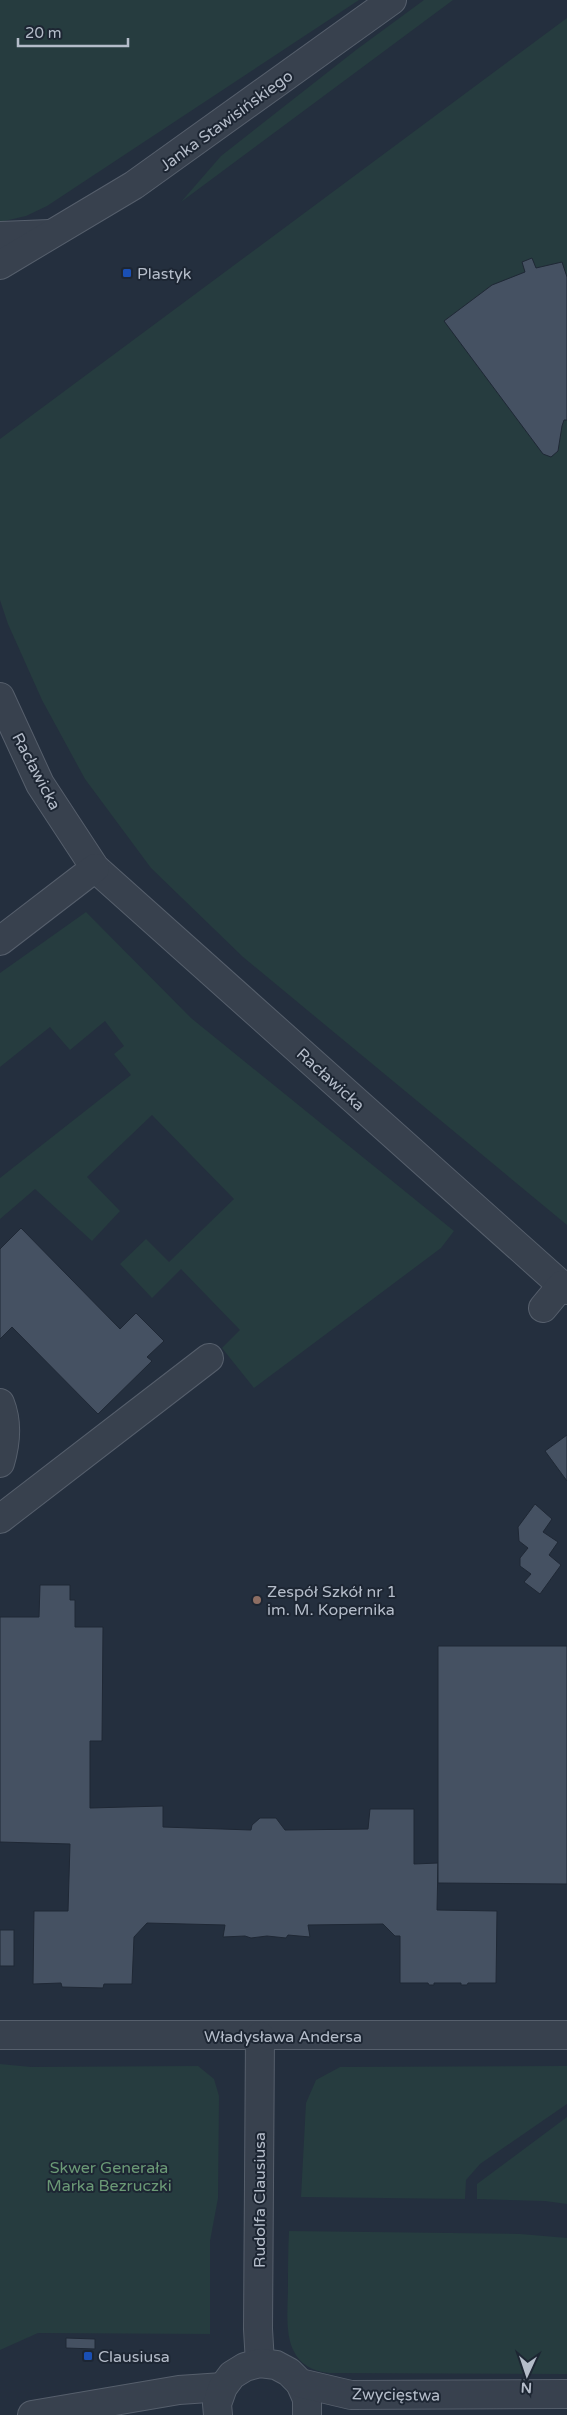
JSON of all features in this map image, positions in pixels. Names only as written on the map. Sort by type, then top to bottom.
[{"type":"street","name":"Janka Stawisińskiego","points":[[0,265],[134,185],[392,0]]},
{"type":"street","name":"Janka Stawisińskiego","points":[[0,236],[56,233]]},
{"type":"street","name":"Racławicka","points":[[0,697],[40,784],[95,868],[565,1288]]},
{"type":"street","points":[[0,941],[95,868]]},
{"type":"street","points":[[543,1308],[565,1288]]},
{"type":"street","points":[[0,1519],[209,1358]]},
{"type":"street","points":[[0,1403],[6,1425],[5,1445],[0,1463]]},
{"type":"street","name":"Władysława Andersa","points":[[0,2035],[567,2035]]},
{"type":"street","name":"Rudolfa Clausiusa","points":[[260,2036],[258,2329],[260,2364]]},
{"type":"street","points":[[218,2415],[217,2404],[223,2387],[232,2375],[245,2367],[260,2364]]},
{"type":"street","name":"Zwycięstwa","points":[[260,2364],[282,2369],[300,2383],[351,2395],[567,2394]]},
{"type":"street","points":[[300,2383],[307,2399],[307,2415]]},
{"type":"street","points":[[32,2415],[179,2390],[223,2387]]},
{"type":"green space","points":[[0,0],[359,0],[47,206],[26,216],[0,222]]},
{"type":"green space","points":[[424,0],[453,0],[181,202],[221,156],[356,50]]},
{"type":"green space","points":[[567,18],[567,1225],[243,957],[151,868],[85,779],[42,700],[8,624],[0,600],[0,439]]},
{"type":"green space","points":[[86,912],[191,1018],[454,1231],[441,1248],[254,1388],[222,1348],[240,1330],[181,1269],[152,1298],[120,1264],[146,1239],[169,1262],[234,1199],[152,1115],[87,1177],[120,1211],[92,1241],[35,1189],[0,1219],[0,1178],[131,1075],[114,1054],[124,1046],[105,1021],[70,1050],[50,1027],[0,1067],[0,973]]},
{"type":"green space","name":"Skwer Generała Marka Bezruczki","points":[[0,2064],[31,2067],[198,2066],[214,2079],[219,2096],[218,2198],[210,2241],[210,2334],[38,2333],[0,2350]]},
{"type":"green space","points":[[567,2066],[567,2104],[480,2164],[466,2180],[465,2199],[301,2197],[306,2103],[316,2080],[340,2067]]},
{"type":"green space","points":[[567,2117],[567,2204],[545,2201],[477,2199],[477,2184]]},
{"type":"green space","points":[[289,2231],[520,2234],[567,2238],[567,2374],[329,2373],[314,2369],[303,2363],[295,2354],[290,2343],[287,2317]]},
{"type":"building","points":[[532,258],[536,268],[562,262],[567,277],[567,420],[564,420],[562,426],[558,451],[551,457],[543,454],[444,321],[492,285],[525,272],[522,262]]},
{"type":"building","points":[[21,1228],[120,1329],[136,1313],[164,1341],[147,1357],[152,1361],[98,1414],[12,1327],[0,1339],[0,1249]]},
{"type":"building","points":[[567,1435],[567,1481],[545,1451]]},
{"type":"building","points":[[535,1504],[552,1519],[543,1532],[558,1542],[549,1555],[561,1565],[540,1594],[524,1582],[531,1574],[520,1566],[520,1558],[528,1548],[519,1541],[518,1527]]},
{"type":"building","points":[[40,1585],[70,1585],[70,1600],[75,1600],[75,1627],[103,1627],[102,1741],[90,1741],[90,1808],[163,1806],[163,1827],[251,1830],[252,1825],[260,1818],[276,1818],[285,1830],[368,1829],[370,1809],[414,1809],[414,1864],[438,1863],[437,1910],[497,1911],[496,1983],[468,1983],[467,1985],[461,1985],[461,1983],[434,1983],[434,1985],[429,1985],[428,1983],[400,1983],[400,1936],[395,1936],[383,1924],[308,1925],[310,1937],[288,1935],[286,1938],[267,1936],[251,1938],[245,1936],[223,1937],[225,1925],[147,1923],[134,1937],[132,1984],[104,1984],[103,1988],[62,1987],[61,1983],[33,1984],[34,1911],[68,1911],[70,1844],[0,1842],[0,1617],[39,1617]]},
{"type":"building","points":[[438,1646],[567,1646],[567,1884],[438,1883]]},
{"type":"building","points":[[0,1930],[14,1930],[14,1966],[0,1966]]},
{"type":"building","points":[[66,2338],[95,2339],[95,2349],[66,2348]]},
{"type":"place","name":"Plastyk","points":[[127,273]]},
{"type":"place","name":"Zespół Szkół nr 1 im. M. Kopernika","points":[[257,1600]]},
{"type":"place","name":"Clausiusa","points":[[88,2356]]}]
